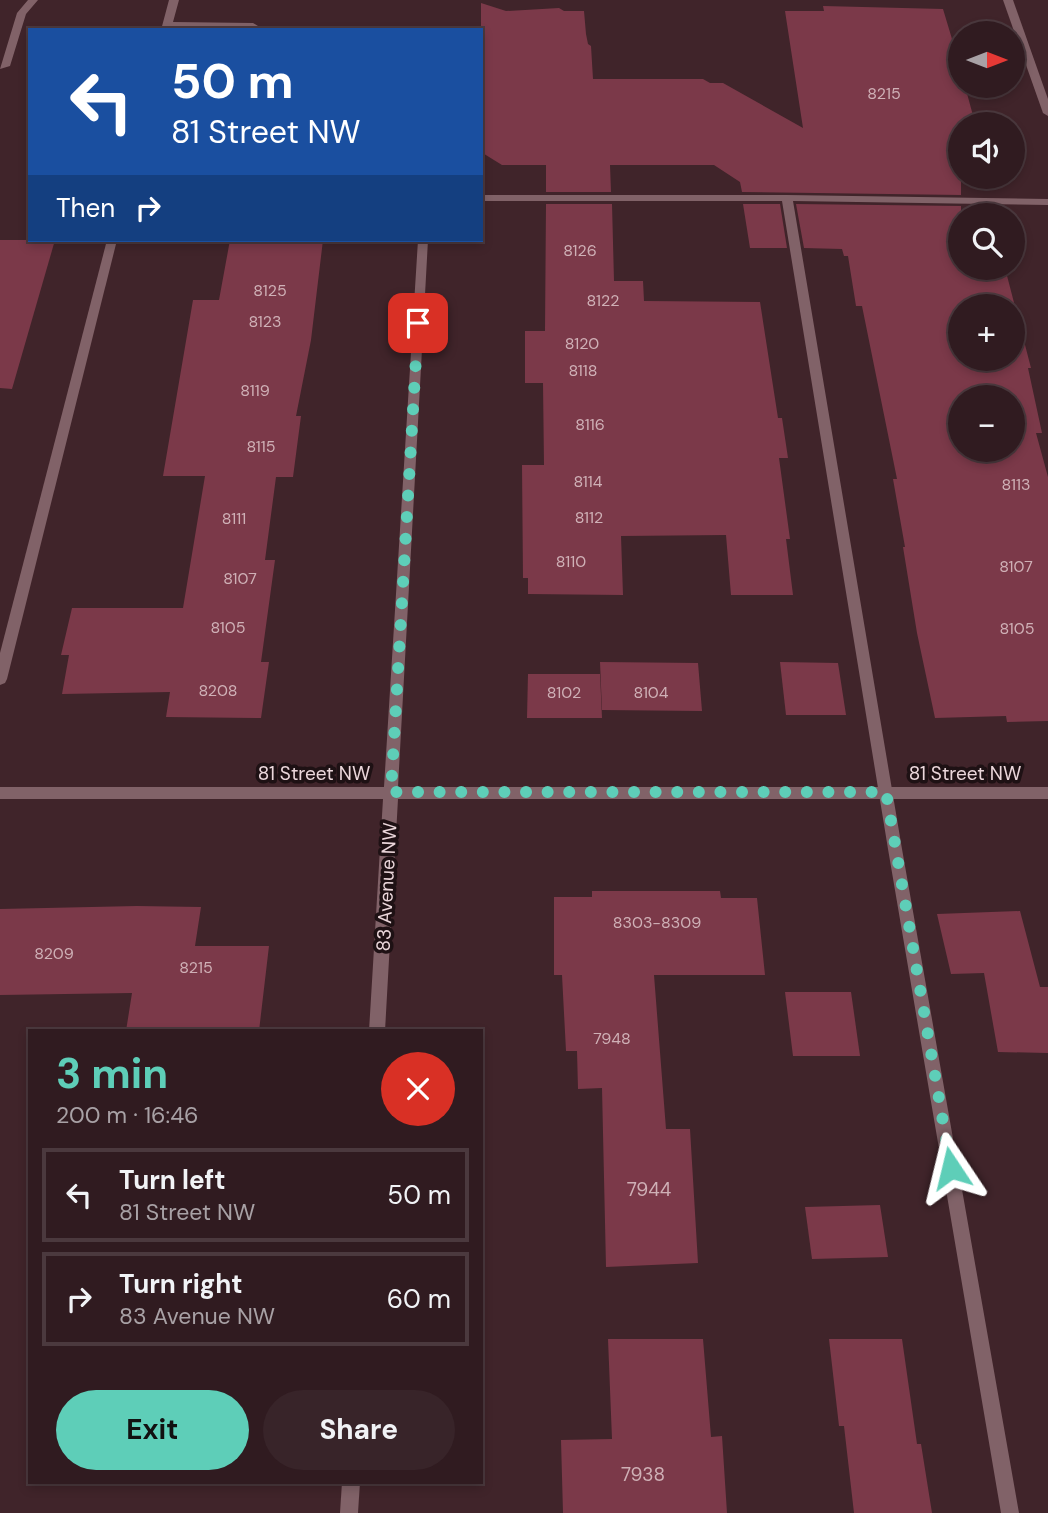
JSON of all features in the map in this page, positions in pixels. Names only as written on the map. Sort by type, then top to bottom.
[{"type":"street","points":[[0,66],[5,66],[22,13],[33,0]]},
{"type":"street","points":[[173,0],[167,27],[252,28]]},
{"type":"street","points":[[1008,0],[1048,113]]},
{"type":"street","points":[[483,198],[787,198],[1048,202]]},
{"type":"street","points":[[787,198],[1010,1513]]},
{"type":"street","points":[[0,679],[111,242]]},
{"type":"street","name":"83 Avenue NW","points":[[377,1029],[423,242]]},
{"type":"street","name":"81 Street NW","points":[[0,793],[1048,793]]},
{"type":"street","points":[[349,1513],[351,1484]]},
{"type":"building","points":[[481,3],[506,11],[559,8],[564,11],[584,11],[588,44],[591,46],[593,79],[703,79],[710,83],[723,83],[803,128],[785,11],[824,11],[823,6],[943,9],[948,26],[948,98],[968,98],[972,112],[948,112],[948,189],[961,189],[961,195],[742,192],[740,182],[714,165],[610,165],[611,192],[546,192],[546,165],[502,165],[483,153]]},
{"type":"building","points":[[546,204],[612,204],[614,281],[643,281],[644,301],[760,302],[778,418],[782,418],[788,458],[779,458],[790,539],[786,539],[793,595],[731,595],[726,535],[621,536],[623,595],[528,594],[528,578],[523,578],[522,465],[544,465],[543,383],[525,383],[525,331],[545,331]]},
{"type":"building","points":[[743,204],[780,204],[787,248],[750,248]]},
{"type":"building","points":[[796,204],[948,206],[948,280],[1008,280],[1012,294],[948,294],[948,371],[1025,371],[1025,345],[1042,433],[1036,433],[1048,477],[1048,721],[1007,722],[1006,716],[935,718],[903,547],[893,479],[897,479],[862,306],[856,306],[848,256],[844,256],[842,249],[804,248]]},
{"type":"building","points":[[0,240],[54,242],[12,389],[0,388]]},
{"type":"building","points":[[230,242],[323,242],[311,340],[296,416],[301,416],[293,477],[276,477],[265,560],[275,560],[261,662],[269,662],[261,718],[166,717],[170,692],[62,694],[69,655],[61,655],[72,608],[183,608],[205,476],[163,476],[193,300],[219,300]]},
{"type":"building","points":[[600,662],[698,663],[702,711],[602,710]]},
{"type":"building","points":[[780,662],[838,663],[846,715],[786,715]]},
{"type":"building","points":[[528,674],[600,674],[602,718],[527,718]]},
{"type":"building","points":[[592,891],[720,891],[721,898],[757,898],[765,975],[654,975],[666,1129],[690,1129],[698,1263],[606,1267],[602,1088],[578,1089],[577,1051],[566,1051],[562,975],[554,975],[554,897],[592,897]]},
{"type":"building","points":[[201,907],[195,946],[269,946],[259,1029],[126,1029],[132,993],[0,995],[0,909]]},
{"type":"building","points":[[1020,911],[1040,987],[1048,987],[1048,1053],[998,1052],[984,973],[951,974],[937,914]]},
{"type":"building","points":[[785,992],[851,992],[860,1056],[793,1056]]},
{"type":"building","points":[[880,1205],[888,1257],[812,1259],[805,1207]]},
{"type":"building","points":[[608,1339],[703,1339],[711,1437],[722,1436],[727,1513],[563,1513],[561,1440],[612,1439]]},
{"type":"building","points":[[829,1339],[902,1339],[917,1444],[921,1444],[932,1513],[854,1513],[844,1426],[839,1426]]},
{"type":"route","points":[[418,323],[391,792],[886,792],[951,1168]]}]
